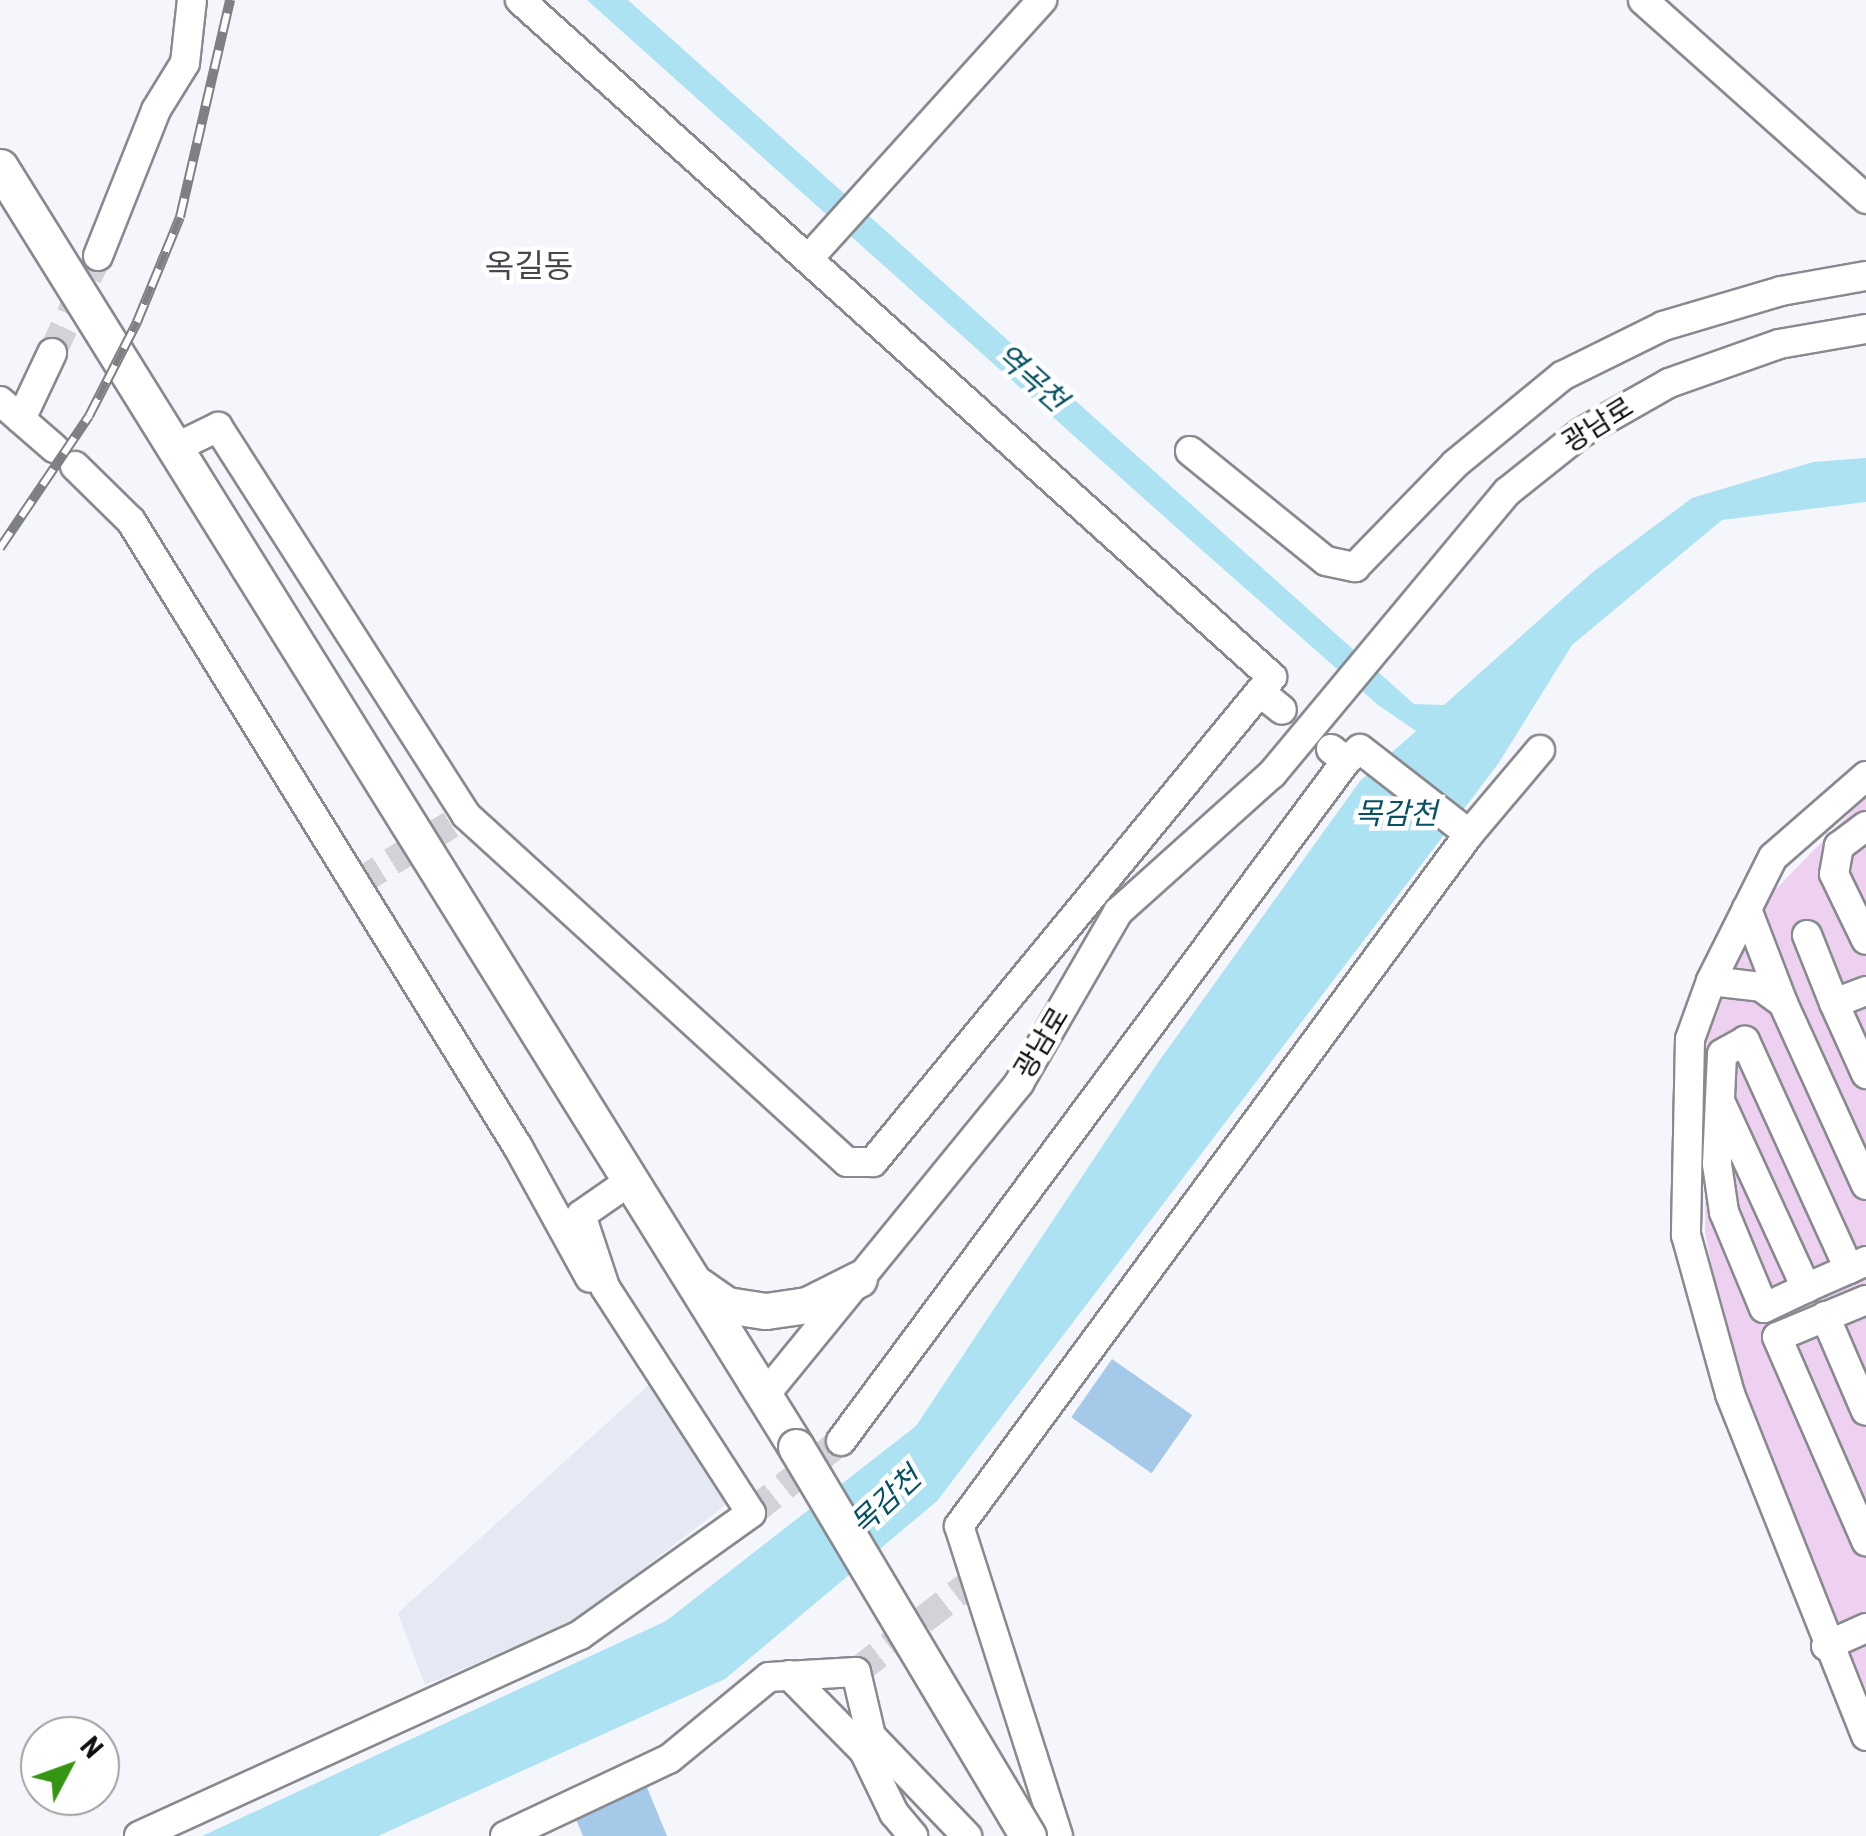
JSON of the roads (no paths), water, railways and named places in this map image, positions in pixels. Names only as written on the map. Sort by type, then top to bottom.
[{"type":"main road","points":[[0,167],[796,1446],[1028,1836]]},
{"type":"main road","points":[[690,1278],[727,1305],[766,1310],[807,1305],[858,1280]]},
{"type":"street","points":[[98,256],[156,110],[185,63],[192,0]]},
{"type":"street","points":[[175,448],[218,427],[466,814],[847,1162],[874,1162],[1272,677],[520,0]]},
{"type":"street","points":[[809,258],[1042,0]]},
{"type":"street","points":[[1644,0],[1866,198]]},
{"type":"street","points":[[1190,451],[1326,560],[1355,567],[1455,464],[1562,376],[1663,326],[1781,291],[1866,276]]},
{"type":"street","name":"광남로","points":[[764,1396],[1019,1083],[1118,912],[1272,774],[1392,623],[1507,492],[1609,415],[1738,355],[1866,329]]},
{"type":"street","points":[[52,352],[11,410],[132,521],[518,1147],[595,1287],[627,1320]]},
{"type":"street","points":[[1260,692],[1282,710]]},
{"type":"street","points":[[1058,1836],[960,1526],[1469,834],[1540,750]]},
{"type":"street","points":[[842,1441],[1346,753],[1469,834]]},
{"type":"street","points":[[1866,776],[1773,857],[1710,980],[1690,1039],[1686,1235],[1730,1394],[1826,1646],[1866,1736]]},
{"type":"street","points":[[1866,826],[1839,846],[1834,874],[1866,940]]},
{"type":"street","points":[[1747,908],[1782,1003],[1866,1185]]},
{"type":"street","points":[[1807,935],[1866,1074]]},
{"type":"street","points":[[1710,980],[1761,987],[1782,1003]]},
{"type":"street","points":[[1834,1003],[1866,991]]},
{"type":"street","points":[[1745,1041],[1858,1265],[1764,1308],[1724,1212],[1717,1164],[1722,1054],[1745,1041]]},
{"type":"street","points":[[1720,1100],[1806,1288]]},
{"type":"street","points":[[140,1836],[580,1635],[751,1514],[605,1287],[581,1214],[518,1147]]},
{"type":"street","points":[[581,1214],[630,1182]]},
{"type":"street","points":[[1866,1300],[1777,1337],[1866,1540]]},
{"type":"street","points":[[1825,1316],[1866,1411]]},
{"type":"street","points":[[1826,1646],[1866,1628]]},
{"type":"street","points":[[505,1836],[669,1758],[769,1677],[856,1672],[876,1753],[913,1836]]},
{"type":"street","points":[[789,1676],[967,1836]]},
{"type":"water","name":"목감천","points":[[587,0],[628,0],[1414,704],[1444,705],[1593,572],[1692,498],[1813,462],[1866,458],[1866,502],[1722,520],[1572,645],[1498,764],[937,1501],[725,1679],[378,1836],[202,1836],[666,1621],[916,1426],[1159,1061],[1360,781],[1416,731],[1378,705],[1187,537]]},
{"type":"tunnel","points":[[52,353],[98,256]]},
{"type":"tunnel","points":[[356,884],[466,815]]},
{"type":"tunnel","points":[[751,1513],[841,1441]]},
{"type":"tunnel","points":[[856,1672],[976,1579]]},
{"type":"railway","points":[[0,548],[89,416],[137,322],[180,217],[230,0]]},
{"type":"district","name":"옥길동","points":[[529,266]]},
{"type":"water label","name":"역곡천","points":[[1031,378]]}]
